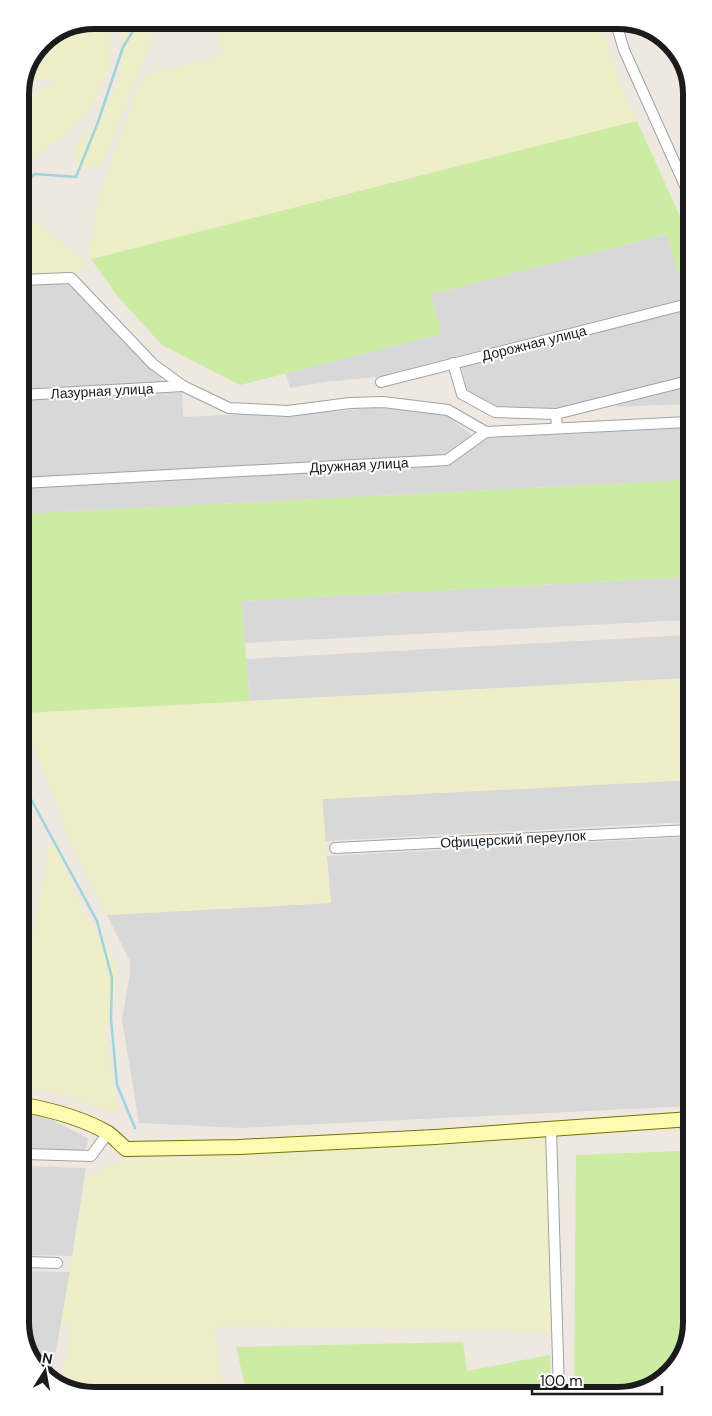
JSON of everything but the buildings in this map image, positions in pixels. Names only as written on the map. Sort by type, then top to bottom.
[{"type":"street","points":[[618,29],[624,50],[683,181]]},
{"type":"street","points":[[29,280],[71,278],[153,364],[183,386],[229,408],[288,411],[350,403],[382,402],[448,410],[486,432],[683,422]]},
{"type":"street","name":"Дорожная улица","points":[[381,382],[683,305]]},
{"type":"street","points":[[453,363],[462,394],[494,412],[556,414],[683,382]]},
{"type":"street","name":"Лазурная улица","points":[[29,395],[183,386]]},
{"type":"street","points":[[556,414],[557,428]]},
{"type":"street","name":"Дружная улица","points":[[29,483],[447,460],[486,432]]},
{"type":"street","name":"Офицерский переулок","points":[[335,848],[683,830]]},
{"type":"street","points":[[29,1106],[48,1109],[108,1133],[126,1148],[239,1147],[435,1137],[683,1119]]},
{"type":"street","points":[[551,1129],[559,1387]]},
{"type":"street","points":[[29,1154],[91,1156],[108,1133]]},
{"type":"street","points":[[29,1262],[57,1262]]},
{"type":"shaded area","points":[[668,234],[678,274],[681,273],[683,278],[683,299],[375,377],[290,388],[286,373],[440,334],[431,294]]},
{"type":"shaded area","points":[[68,283],[150,369],[161,377],[162,382],[29,389],[29,285]]},
{"type":"shaded area","points":[[683,310],[683,377],[550,411],[496,409],[469,396],[461,366]]},
{"type":"shaded area","points":[[683,388],[683,404],[617,407],[616,405]]},
{"type":"shaded area","points":[[182,391],[183,417],[248,414],[282,416],[383,407],[444,414],[472,435],[442,456],[29,478],[29,400]]},
{"type":"shaded area","points":[[683,428],[683,480],[29,514],[29,488],[446,466],[485,438]]},
{"type":"shaded area","points":[[683,577],[683,620],[244,643],[240,601]]},
{"type":"shaded area","points":[[683,635],[683,678],[250,701],[246,659]]},
{"type":"shaded area","points":[[683,780],[683,822],[325,841],[322,799]]},
{"type":"shaded area","points":[[683,837],[683,1106],[240,1128],[139,1123],[122,1020],[130,973],[130,961],[107,915],[330,903],[327,856]]},
{"type":"shaded area","points":[[29,1115],[50,1119],[88,1138],[87,1147],[81,1152],[29,1150]]},
{"type":"shaded area","points":[[29,1166],[86,1168],[72,1256],[29,1255]]},
{"type":"shaded area","points":[[29,1271],[70,1272],[52,1372],[38,1355],[30,1335]]},
{"type":"green space","points":[[111,29],[110,61],[106,76],[87,116],[78,121],[67,134],[29,163],[29,97],[58,80],[31,80],[40,58],[48,48],[69,34],[81,30]]},
{"type":"green space","points":[[124,29],[154,29],[146,55],[102,165],[77,170],[73,148],[99,120],[117,83],[122,61]]},
{"type":"green space","points":[[217,29],[603,29],[620,84],[637,121],[91,259],[88,255],[98,200],[143,76],[224,55]]},
{"type":"green space","points":[[637,121],[683,223],[683,272],[678,274],[667,234],[431,294],[441,334],[240,385],[162,345],[119,298],[91,259]]},
{"type":"green space","points":[[29,216],[87,262],[76,274],[73,272],[29,275]]},
{"type":"green space","points":[[683,480],[683,577],[241,601],[250,701],[29,713],[29,514]]},
{"type":"green space","points":[[683,678],[683,780],[322,799],[331,903],[107,915],[73,847],[29,733],[29,713]]},
{"type":"green space","points":[[56,844],[76,897],[119,970],[105,1031],[119,1115],[73,1097],[29,1088],[29,959],[49,845]]},
{"type":"green space","points":[[549,1138],[555,1331],[213,1326],[224,1387],[90,1387],[65,1381],[62,1379],[72,1324],[61,1324],[86,1178],[121,1160]]},
{"type":"green space","points":[[681,1151],[683,1158],[683,1330],[681,1339],[672,1358],[661,1371],[643,1382],[631,1386],[574,1387],[576,1155]]},
{"type":"green space","points":[[463,1342],[467,1371],[550,1355],[551,1387],[245,1387],[236,1347]]},
{"type":"waterway","points":[[29,179],[35,174],[76,177],[98,122],[123,47],[134,29]]},
{"type":"waterway","points":[[29,796],[97,921],[112,978],[111,1019],[117,1085],[135,1128]]}]
